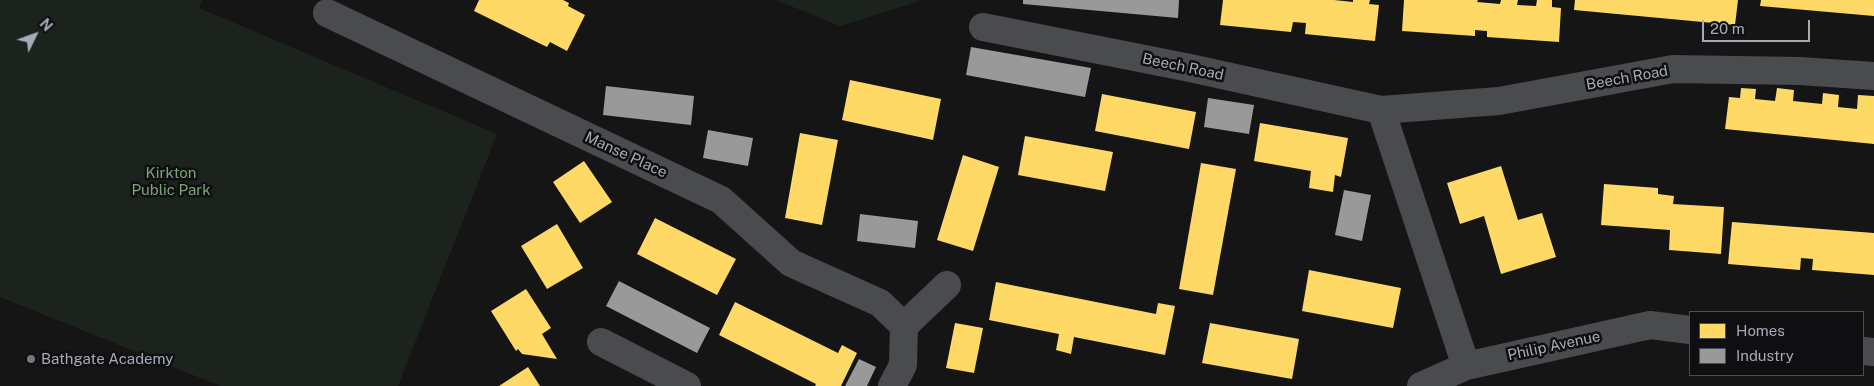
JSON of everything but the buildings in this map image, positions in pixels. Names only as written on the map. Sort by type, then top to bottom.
[{"type":"street","name":"Manse Place","points":[[327,13],[721,200],[791,263],[880,303],[904,326]]},
{"type":"street","name":"Beech Road","points":[[983,27],[1190,68],[1381,110],[1498,101],[1673,69],[1800,71],[1874,76]]},
{"type":"street","points":[[1381,110],[1466,366]]},
{"type":"street","points":[[892,386],[903,365],[904,326],[947,285]]},
{"type":"street","name":"Philip Avenue","points":[[1421,386],[1466,366],[1650,325],[1689,330]]},
{"type":"street","points":[[602,342],[687,386]]},
{"type":"green space","name":"Kirkton Public Park","points":[[0,0],[202,0],[199,8],[497,134],[398,386],[220,386],[0,297]]},
{"type":"green space","points":[[776,0],[923,0],[840,26]]},
{"type":"place","name":"Bathgate Academy","points":[[31,359]]}]
